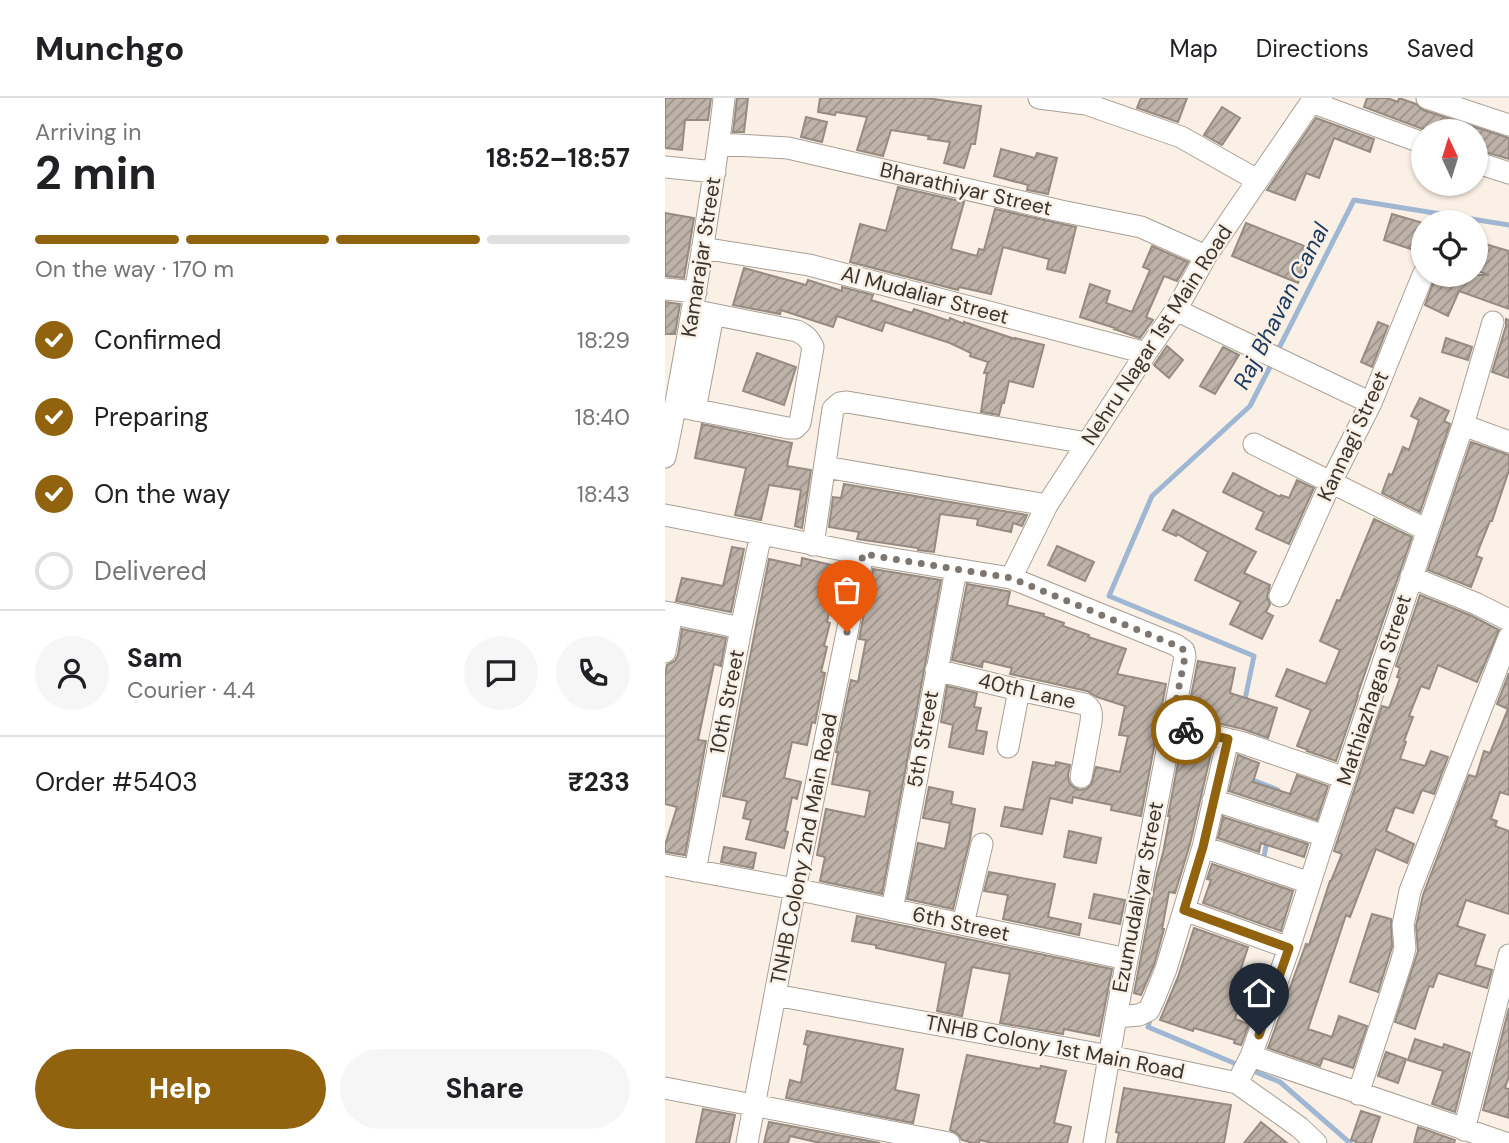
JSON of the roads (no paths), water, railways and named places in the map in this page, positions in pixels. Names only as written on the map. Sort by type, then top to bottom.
[{"type":"street","name":"Kamarajar Street","points":[[665,457],[685,408],[694,301],[724,98]]},
{"type":"street","points":[[1039,98],[1086,104],[1181,137],[1257,180]]},
{"type":"street","points":[[1427,98],[1509,125]]},
{"type":"street","points":[[1313,100],[1411,138]]},
{"type":"street","name":"Nehru Nagar 1st Main Road","points":[[1011,578],[1047,505],[1176,310],[1206,256],[1313,100]]},
{"type":"street","name":"Bharathiyar Street","points":[[719,144],[788,148],[1141,227],[1206,256]]},
{"type":"street","points":[[1488,166],[1509,173]]},
{"type":"street","points":[[665,167],[715,173]]},
{"type":"street","name":"Al Mudaliar Street","points":[[702,248],[809,265],[1146,353]]},
{"type":"street","name":"Kannagi Street","points":[[1280,596],[1331,482],[1371,403],[1418,287]]},
{"type":"street","points":[[665,289],[694,301],[713,315],[797,331],[810,340],[813,347],[800,423],[795,428],[787,429],[685,408],[713,315]]},
{"type":"street","points":[[1176,310],[1371,403]]},
{"type":"street","name":"Mathiazhagan Street","points":[[1244,1069],[1289,948],[1463,425],[1493,321]]},
{"type":"street","points":[[813,545],[833,410],[840,403],[847,402],[1087,443]]},
{"type":"street","points":[[1463,425],[1509,442]]},
{"type":"street","points":[[1254,444],[1427,530]]},
{"type":"street","points":[[825,467],[1047,505]]},
{"type":"street","points":[[665,515],[813,545],[1011,578]]},
{"type":"street","name":"10th Street","points":[[695,871],[761,534]]},
{"type":"street","name":"TNHB Colony 2nd Main Road","points":[[747,1143],[863,554]]},
{"type":"street","name":"5th Street","points":[[892,909],[956,570]]},
{"type":"street","points":[[1411,577],[1509,620]]},
{"type":"street","name":"Ezumudaliyar Street","points":[[1011,578],[1176,645],[1184,651],[1185,657],[1115,1017],[1094,1143]]},
{"type":"street","points":[[665,652],[669,612],[741,628]]},
{"type":"street","points":[[1358,1094],[1405,948],[1403,925],[1410,891],[1509,636]]},
{"type":"street","name":"40th Lane","points":[[936,670],[1089,707],[1092,713],[1091,722],[1081,777]]},
{"type":"street","points":[[1008,747],[1019,690]]},
{"type":"street","points":[[1171,726],[1228,739],[1345,778]]},
{"type":"street","points":[[1115,1017],[1139,1015],[1149,1010],[1166,969],[1203,847],[1228,739]]},
{"type":"street","points":[[1213,800],[1325,836]]},
{"type":"street","points":[[964,924],[982,844]]},
{"type":"street","points":[[1203,847],[1310,883]]},
{"type":"street","name":"6th Street","points":[[665,865],[795,889],[1127,959]]},
{"type":"street","points":[[1184,910],[1289,948]]},
{"type":"street","points":[[1464,1130],[1509,955]]},
{"type":"street","name":"TNHB Colony 1st Main Road","points":[[775,995],[1109,1056],[1244,1069],[1316,1143]]},
{"type":"street","points":[[1244,1069],[1358,1094],[1505,1143]]},
{"type":"street","points":[[665,1088],[754,1105],[856,1134],[949,1143]]},
{"type":"waterway","name":"Raj Bhavan Canal","points":[[1276,354],[1354,200],[1509,225]]},
{"type":"waterway","name":"Raj Bhavan Canal","points":[[1244,704],[1254,656],[1109,596],[1152,496],[1250,406],[1272,363]]},
{"type":"waterway","name":"Raj Bhavan Canal","points":[[1248,778],[1278,790],[1277,796]]},
{"type":"waterway","name":"Raj Bhavan Canal","points":[[1263,861],[1271,823]]},
{"type":"waterway","name":"Raj Bhavan Canal","points":[[1151,1016],[1148,1027],[1241,1066]]},
{"type":"waterway","name":"Raj Bhavan Canal","points":[[1251,1070],[1280,1082],[1350,1143]]}]
